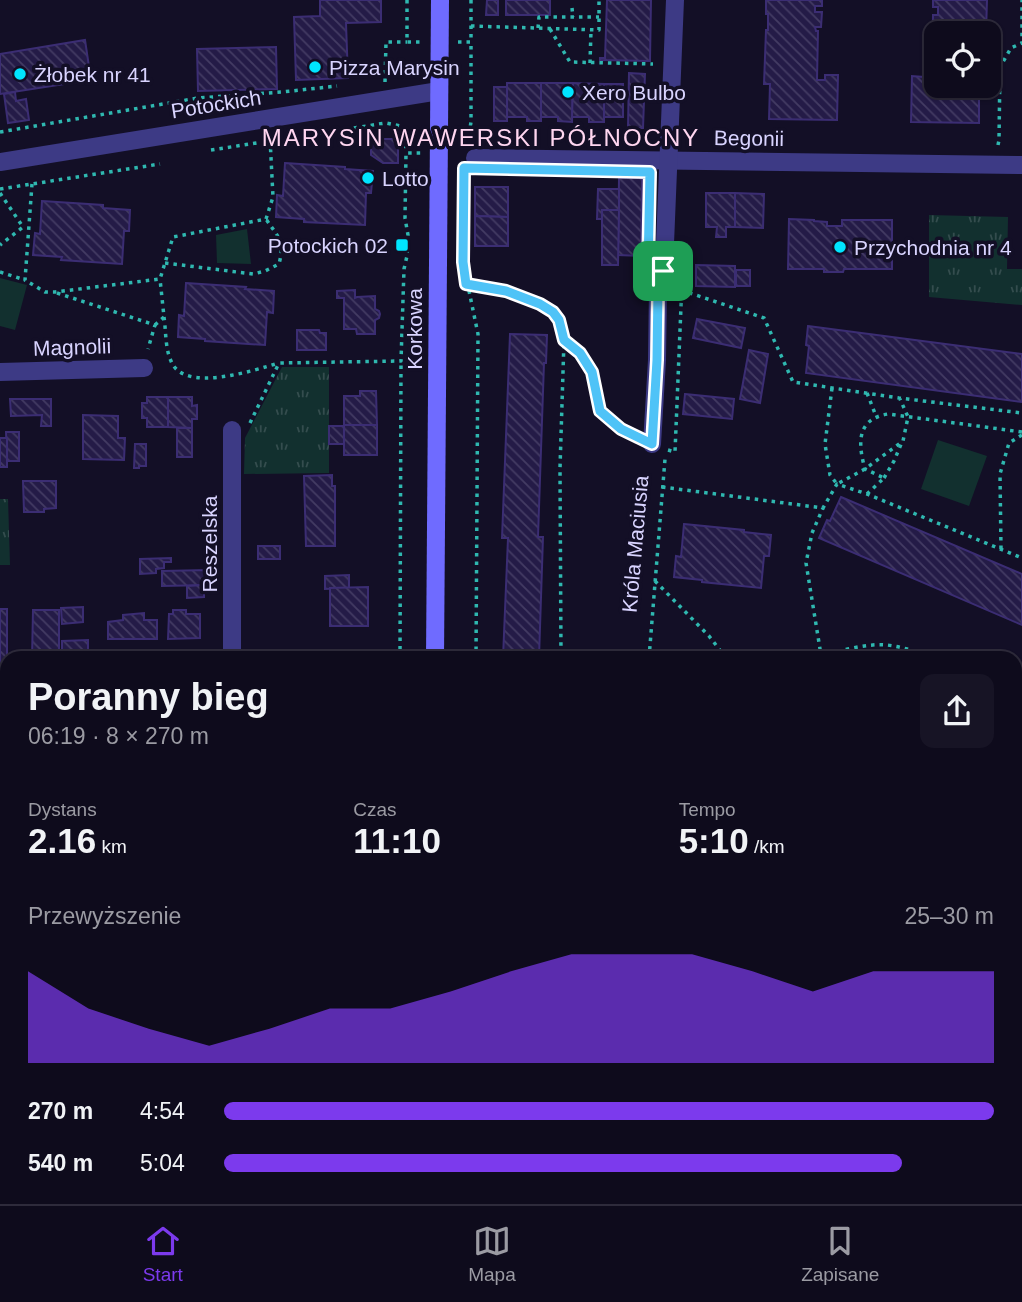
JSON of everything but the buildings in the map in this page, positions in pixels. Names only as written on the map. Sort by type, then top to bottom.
[{"type":"street","name":"Korkowa","points":[[435,651],[440,0]]},
{"type":"street","points":[[652,444],[658,288],[664,268],[675,0]]},
{"type":"street","name":"Potockich","points":[[0,162],[439,91]]},
{"type":"street","name":"Begonii","points":[[470,163],[669,159],[1022,165]]},
{"type":"street","name":"Magnolii","points":[[0,372],[145,368]]},
{"type":"street","name":"Reszelska","points":[[232,430],[232,651]]},
{"type":"path","points":[[471,0],[471,42]]},
{"type":"path","points":[[471,26],[599,30],[599,0]]},
{"type":"path","points":[[994,150],[999,140],[1000,67],[1011,48],[1022,43],[1022,0]]},
{"type":"path","points":[[572,8],[573,17]]},
{"type":"path","points":[[538,28],[539,17],[599,17]]},
{"type":"path","points":[[550,29],[570,62],[653,64]]},
{"type":"path","points":[[590,63],[591,30]]},
{"type":"path","points":[[386,80],[386,42],[407,42]]},
{"type":"path","points":[[0,132],[198,98],[347,85]]},
{"type":"path","points":[[266,219],[273,197],[269,118]]},
{"type":"path","points":[[201,151],[386,123],[405,130],[405,218],[408,235],[404,269],[401,361],[400,651]]},
{"type":"path","points":[[406,153],[439,153]]},
{"type":"path","points":[[470,163],[463,262],[478,334],[476,651]]},
{"type":"path","points":[[23,227],[0,191],[160,164]]},
{"type":"path","points":[[25,280],[32,184]]},
{"type":"path","points":[[266,219],[173,237],[160,279],[169,359],[175,369],[185,375],[212,378],[279,363],[401,361]]},
{"type":"path","points":[[165,263],[253,274],[265,271],[279,264],[283,249],[266,219]]},
{"type":"path","points":[[0,245],[23,227],[28,227]]},
{"type":"path","points":[[0,272],[25,280],[45,292],[160,279]]},
{"type":"path","points":[[466,284],[506,291],[540,304],[553,312],[559,320],[564,340],[560,468],[561,651]]},
{"type":"path","points":[[681,290],[764,318],[793,382],[1022,413]]},
{"type":"path","points":[[55,292],[155,325]]},
{"type":"path","points":[[145,368],[148,343],[155,325],[164,317]]},
{"type":"path","points":[[564,340],[580,353],[592,372],[600,411],[621,429],[652,444]]},
{"type":"path","points":[[232,430],[248,428],[279,363]]},
{"type":"path","points":[[832,388],[825,444],[830,475],[837,484],[1022,558]]},
{"type":"path","points":[[867,393],[876,416]]},
{"type":"path","points":[[867,494],[884,478],[903,441],[908,417],[900,398]]},
{"type":"path","points":[[884,478],[865,469],[859,448],[862,430],[876,416],[888,414],[1022,433]]},
{"type":"path","points":[[1001,549],[1000,474],[1009,443],[1022,433]]},
{"type":"path","points":[[820,651],[806,563],[812,533],[837,484],[865,469],[903,441]]},
{"type":"path","name":"Króla Maciusia","points":[[649,651],[666,449],[652,444]]},
{"type":"path","points":[[662,487],[823,508]]},
{"type":"path","points":[[655,581],[721,651]]},
{"type":"path","points":[[846,651],[885,645],[913,651]]},
{"type":"green space","points":[[929,215],[1008,217],[1007,269],[1022,269],[1022,305],[929,297]]},
{"type":"green space","points":[[247,229],[251,264],[217,263],[216,235]]},
{"type":"green space","points":[[0,278],[27,285],[15,330],[0,326]]},
{"type":"green space","points":[[282,367],[329,367],[329,473],[244,474],[245,438]]},
{"type":"green space","points":[[938,440],[987,456],[969,506],[921,489]]},
{"type":"green space","points":[[0,499],[8,499],[10,565],[0,565]]},
{"type":"place","name":"Pizza Marysin","points":[[315,67]]},
{"type":"place","name":"Żłobek nr 41","points":[[20,74]]},
{"type":"place","name":"Xero Bulbo","points":[[568,92]]},
{"type":"place","name":"Lotto","points":[[368,178]]},
{"type":"place","name":"Potockich 02","points":[[402,245]]},
{"type":"place","name":"Przychodnia nr 4","points":[[840,247]]},
{"type":"district","name":"MARYSIN WAWERSKI PÓŁNOCNY","points":[[481,137]]},
{"type":"route","points":[[464,168],[650,172],[648,269],[663,271],[658,288],[652,444],[621,429],[600,411],[592,372],[580,353],[564,340],[559,320],[553,312],[506,291],[466,284],[463,262],[464,168]]}]
